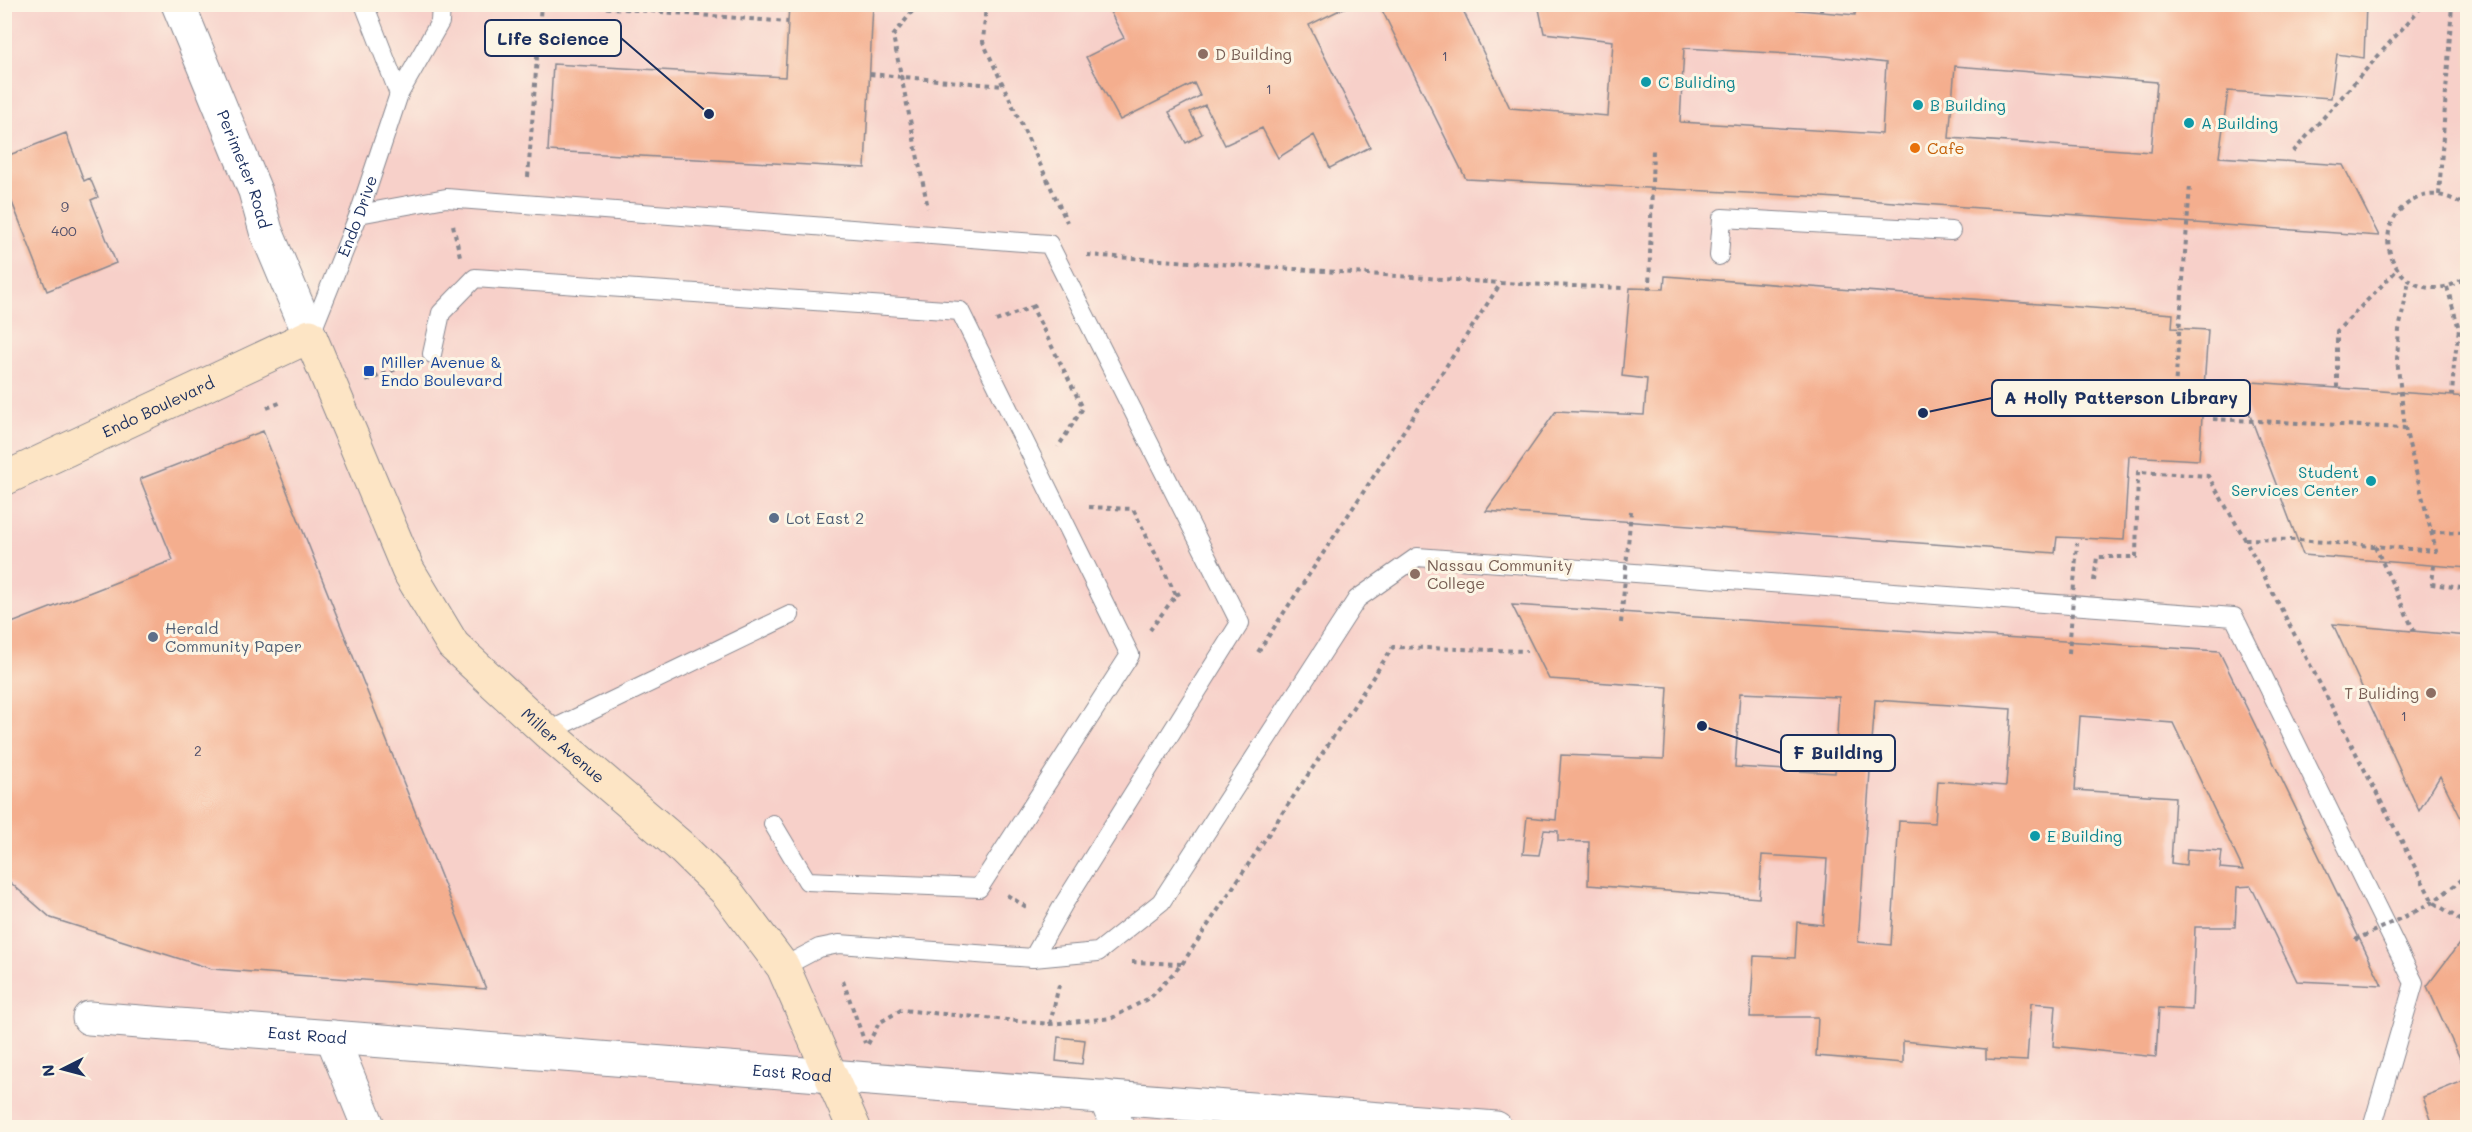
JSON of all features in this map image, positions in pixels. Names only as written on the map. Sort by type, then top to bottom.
[{"type":"street","name":"Perimeter Road","points":[[178,4],[255,191],[266,231],[310,336]]},
{"type":"street","name":"Endo Boulevard","points":[[4,479],[310,336]]},
{"type":"street","name":"Miller Avenue","points":[[310,336],[408,570],[453,645],[547,732],[679,845],[726,891],[783,967],[854,1128]]},
{"type":"street","name":"East Road","points":[[89,1018],[832,1074],[1496,1128]]},
{"type":"street","points":[[332,1037],[369,1128]]},
{"type":"street","points":[[1105,1097],[1118,1128]]},
{"type":"lane","points":[[364,4],[399,94]]},
{"type":"lane","name":"Endo Drive","points":[[310,336],[358,214],[399,94],[440,22],[441,4]]},
{"type":"lane","points":[[358,214],[446,198],[1049,244],[1240,623],[1063,905],[1033,958]]},
{"type":"lane","points":[[1719,256],[1722,218],[1951,231]]},
{"type":"lane","points":[[432,354],[441,313],[475,278],[960,311],[1130,655],[979,888],[807,881],[773,824]]},
{"type":"lane","points":[[783,967],[819,948],[838,944],[1033,958],[1098,952],[1161,902],[1358,599],[1417,557],[2234,617],[2414,983],[2372,1128]]},
{"type":"lane","points":[[547,732],[790,615]]},
{"type":"path","points":[[528,181],[541,4]]},
{"type":"path","points":[[561,4],[788,22]]},
{"type":"path","points":[[918,4],[893,36],[928,208]]},
{"type":"path","points":[[986,4],[983,42],[1067,222]]},
{"type":"path","points":[[1821,11],[1822,4]]},
{"type":"path","points":[[2293,152],[2424,4]]},
{"type":"path","points":[[2439,195],[2452,4]]},
{"type":"path","points":[[870,74],[1005,86]]},
{"type":"path","points":[[1649,290],[1653,149]]},
{"type":"path","points":[[2173,416],[2190,185]]},
{"type":"path","points":[[2468,208],[2454,199],[2439,195],[2424,196],[2410,202],[2398,212],[2391,225],[2388,240],[2390,256],[2397,270],[2409,281],[2424,288],[2455,285],[2468,276]]},
{"type":"path","points":[[452,221],[460,256]]},
{"type":"path","points":[[1083,255],[1622,288]]},
{"type":"path","points":[[2337,388],[2337,331],[2397,270]]},
{"type":"path","points":[[2245,539],[2298,540],[2436,551],[2405,428],[2397,359],[2398,330],[2409,281]]},
{"type":"path","points":[[1257,654],[1501,282]]},
{"type":"path","points":[[2447,287],[2459,329],[2452,396]]},
{"type":"path","points":[[970,332],[1040,304]]},
{"type":"path","points":[[1032,307],[1083,408],[1058,448]]},
{"type":"path","points":[[368,381],[432,354]]},
{"type":"path","points":[[267,408],[282,402]]},
{"type":"path","points":[[2213,419],[2405,428]]},
{"type":"path","points":[[2092,608],[2097,557],[2136,557],[2138,472],[2208,476],[2245,539],[2433,902],[2468,925]]},
{"type":"path","points":[[1087,507],[1133,509],[1176,595]]},
{"type":"path","points":[[1622,623],[1631,511]]},
{"type":"path","points":[[2431,532],[2468,533]]},
{"type":"path","points":[[2069,653],[2077,543]]},
{"type":"path","points":[[2375,546],[2414,631]]},
{"type":"path","points":[[2434,565],[2432,584],[2468,589]]},
{"type":"path","points":[[1145,637],[1176,595],[1184,591]]},
{"type":"path","points":[[2355,940],[2433,902],[2468,874]]},
{"type":"path","points":[[1001,891],[1036,913]]},
{"type":"path","points":[[1131,962],[1182,964]]},
{"type":"path","points":[[843,981],[866,1048]]},
{"type":"path","points":[[1050,1024],[1059,984]]},
{"type":"shaded area","name":"Nassau Community College","points":[[5,5],[2467,5],[2467,1127],[5,1128]]},
{"type":"building","points":[[789,4],[873,4],[865,168],[548,151],[553,64],[785,77]]},
{"type":"building","name":"D Building","points":[[1115,4],[1352,4],[1309,25],[1370,147],[1330,168],[1314,135],[1278,158],[1262,128],[1225,145],[1205,105],[1190,112],[1202,134],[1186,143],[1169,112],[1200,96],[1194,83],[1120,120],[1086,57],[1124,38],[1108,8]]},
{"type":"building","points":[[1379,4],[1460,4],[1510,108],[1608,116],[1613,41],[1544,33],[1538,4],[1790,4],[1789,9],[1855,15],[1856,4],[2366,4],[2364,58],[2337,54],[2331,98],[2228,91],[2219,157],[2343,165],[2379,236],[1808,196],[1466,179]],"holes":[[[1684,48],[1826,56],[1886,63],[1882,134],[1680,122]],[[1955,66],[2157,82],[2151,152],[1949,138]]]},
{"type":"building","points":[[66,133],[84,181],[90,178],[98,197],[91,200],[116,263],[47,291],[4,182],[4,157]]},
{"type":"building","points":[[1665,276],[2173,314],[2172,328],[2208,330],[2199,460],[2129,456],[2124,540],[2057,537],[2055,553],[1486,511],[1556,411],[1644,415],[1647,379],[1622,376],[1630,288],[1664,289]]},
{"type":"building","name":"Student Services Center","points":[[2237,381],[2468,397],[2468,568],[2303,555]]},
{"type":"building","points":[[263,431],[486,989],[212,969],[51,918],[4,877],[4,626],[173,560],[140,479]]},
{"type":"building","name":"E Building","points":[[1512,605],[2219,651],[2382,985],[2297,981],[2251,886],[2237,887],[2235,927],[2195,927],[2192,1010],[2159,1008],[2156,1057],[2053,1046],[2056,1005],[2031,1003],[2027,1061],[1986,1059],[1986,1049],[1903,1041],[1903,1063],[1816,1056],[1818,1017],[1750,1017],[1754,956],[1795,958],[1797,922],[1823,925],[1827,859],[1762,855],[1759,898],[1588,885],[1589,842],[1558,841],[1558,831],[1544,830],[1539,855],[1523,854],[1527,817],[1556,820],[1561,755],[1664,759],[1668,687],[1549,679]],"holes":[[[1740,693],[1839,697],[1835,773],[1735,767]],[[1875,700],[2011,709],[2006,786],[1938,781],[1935,823],[1899,821],[1891,945],[1858,942]],[[2080,716],[2173,723],[2243,870],[2220,868],[2222,851],[2187,849],[2186,865],[2171,863],[2175,797],[2075,790]]]},
{"type":"building","points":[[2333,624],[2468,636],[2468,832],[2440,776],[2419,811]]},
{"type":"building","points":[[2468,932],[2468,1076],[2427,986]]},
{"type":"building","points":[[1058,1037],[1085,1040],[1082,1064],[1056,1061]]},
{"type":"building","points":[[2468,1079],[2468,1128],[2434,1128],[2423,1097]]},
{"type":"place","name":"D Building","points":[[1203,54]]},
{"type":"place","name":"C Buliding","points":[[1646,82]]},
{"type":"place","name":"B Building","points":[[1918,105]]},
{"type":"place","name":"Life Science","points":[[709,114]]},
{"type":"place","name":"A Building","points":[[2189,123]]},
{"type":"place","name":"Cafe","points":[[1915,148]]},
{"type":"place","name":"Miller Avenue & Endo Boulevard","points":[[369,371]]},
{"type":"place","name":"A Holly Patterson Library","points":[[1923,413]]},
{"type":"place","name":"Student Services Center","points":[[2371,481]]},
{"type":"place","name":"Lot East 2","points":[[774,518]]},
{"type":"place","name":"Nassau Community College","points":[[1415,574]]},
{"type":"place","name":"Herald Community Paper","points":[[153,637]]},
{"type":"place","name":"T Buliding","points":[[2431,693]]},
{"type":"place","name":"F Building","points":[[1702,726]]},
{"type":"place","name":"E Building","points":[[2035,836]]}]
